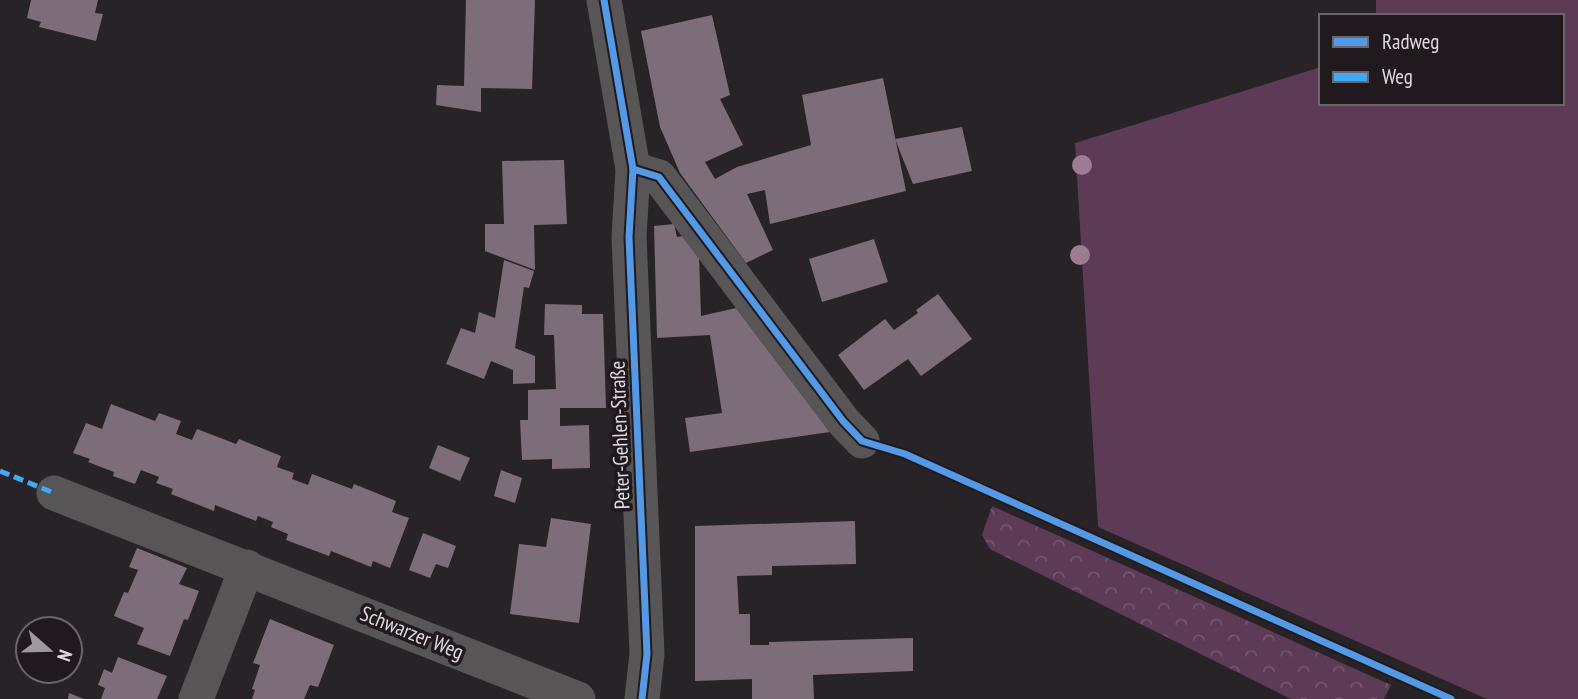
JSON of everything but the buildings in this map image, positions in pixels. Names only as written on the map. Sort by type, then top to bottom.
[{"type":"street","name":"Peter-Gehlen-Straße","points":[[604,0],[633,169],[629,237],[647,654],[642,699]]},
{"type":"street","points":[[633,169],[659,177],[843,421],[862,441]]},
{"type":"street","name":"Schwarzer Weg","points":[[54,493],[578,699]]},
{"type":"street","points":[[196,699],[247,567]]},
{"type":"green space","points":[[1376,0],[1578,0],[1578,699],[1487,699],[1098,527],[1075,143],[1319,68],[1319,105],[1564,105],[1564,14],[1376,14]]},
{"type":"green space","points":[[992,506],[1391,685],[1384,699],[1291,699],[990,549],[982,535]]},
{"type":"marked path","points":[[0,471],[54,493]]},
{"type":"cycle path","points":[[604,0],[633,169],[629,237],[647,654],[642,699]]},
{"type":"cycle path","points":[[633,169],[659,177],[843,421],[862,441],[905,454],[1451,699]]}]
